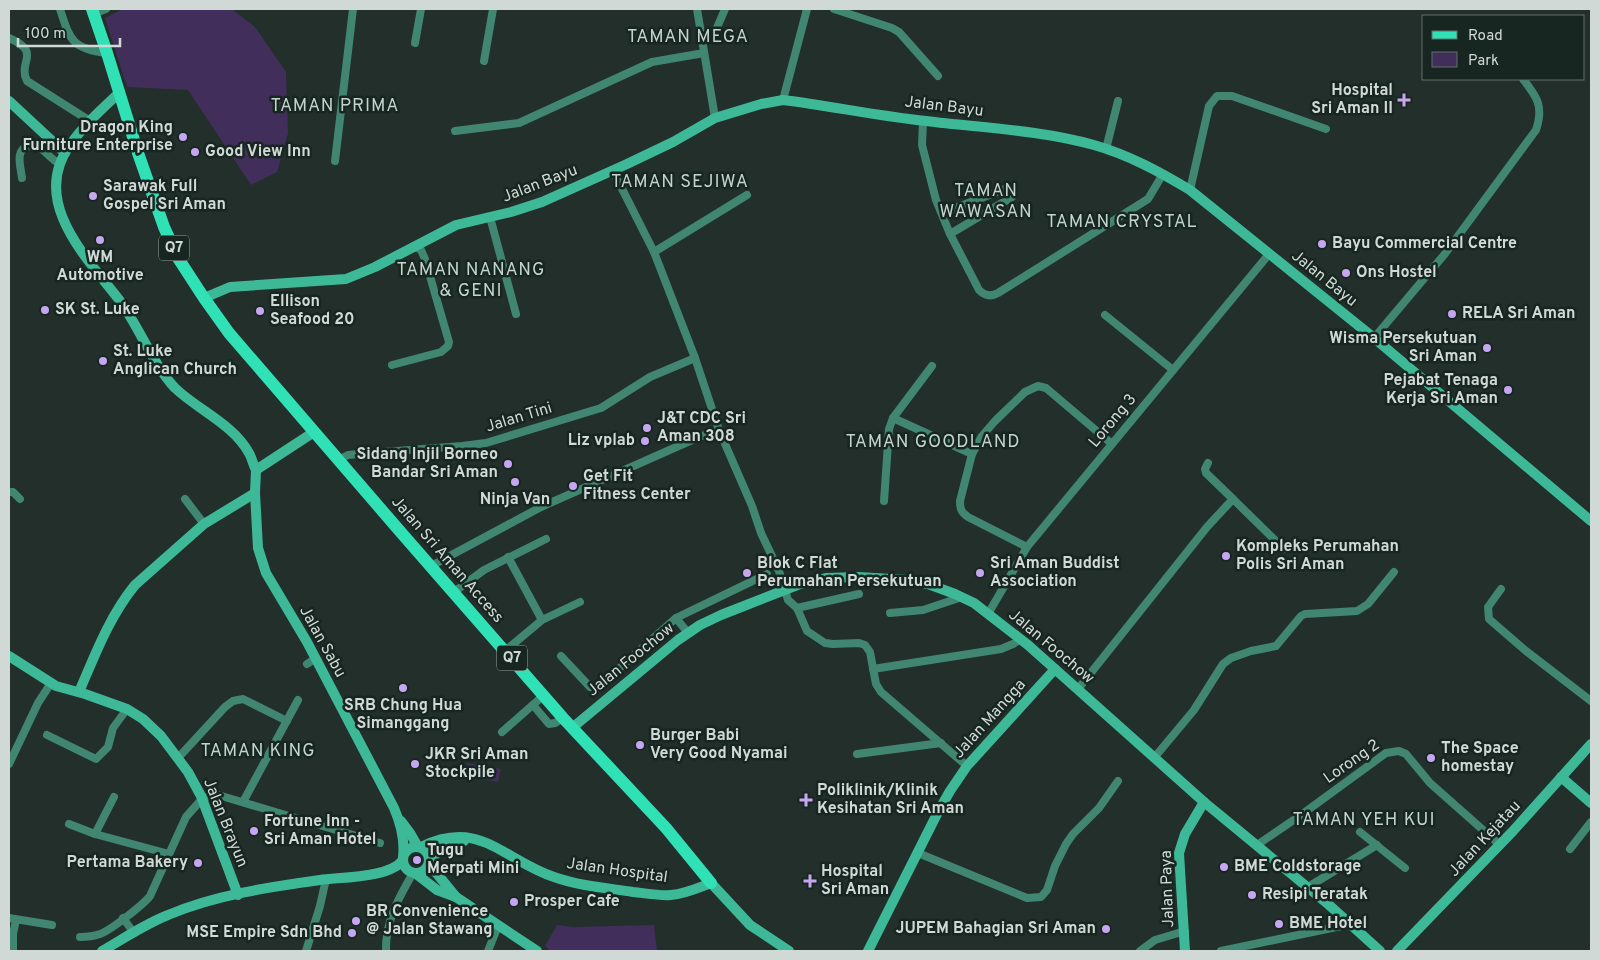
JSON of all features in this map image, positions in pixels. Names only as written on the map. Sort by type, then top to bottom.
[{"type":"main road","name":"Q7","points":[[93,11],[164,227],[178,258],[204,298]]},
{"type":"main road","name":"Jalan Sri Aman Access","points":[[204,298],[229,333],[338,460],[563,718],[660,822],[711,883]]},
{"type":"street","points":[[60,9],[69,36],[74,42],[89,51],[107,53]]},
{"type":"street","points":[[93,11],[106,9]]},
{"type":"street","points":[[335,161],[353,9]]},
{"type":"street","points":[[414,44],[421,9]]},
{"type":"street","points":[[484,61],[493,9]]},
{"type":"street","points":[[697,9],[715,118]]},
{"type":"street","points":[[701,35],[709,35],[716,30],[725,9]]},
{"type":"street","points":[[783,100],[807,9]]},
{"type":"street","points":[[834,9],[892,28],[898,32],[938,76]]},
{"type":"street","points":[[9,38],[26,49],[28,53],[25,76],[27,81],[90,121]]},
{"type":"street","points":[[455,131],[519,123],[652,62],[704,53]]},
{"type":"street","points":[[1374,338],[1444,255],[1536,130],[1540,104],[1524,80]]},
{"type":"street","points":[[119,92],[90,121],[65,152],[60,164],[56,180],[57,195],[60,208],[74,242],[119,300],[163,372],[174,386],[188,399],[231,431],[249,453],[256,470],[314,432]]},
{"type":"street","points":[[1190,190],[1209,106],[1217,96],[1232,96],[1326,129]]},
{"type":"street","points":[[9,100],[65,152]]},
{"type":"street","name":"Jalan Bayu","points":[[204,298],[230,287],[346,279],[375,267],[456,225],[531,207],[673,142],[715,118],[761,104],[783,100],[923,121],[1023,132],[1106,149],[1163,174],[1190,190],[1374,338],[1591,522]]},
{"type":"street","points":[[1106,149],[1118,101]]},
{"type":"street","points":[[923,121],[922,145],[936,200],[950,234],[979,290],[986,295],[994,295],[1148,199],[1163,174]]},
{"type":"street","points":[[22,178],[19,161],[20,153],[27,146],[39,147],[51,159],[60,164]]},
{"type":"street","points":[[613,171],[654,252],[719,430],[752,506],[761,533],[790,599],[807,631],[825,643],[860,643],[865,645],[870,652],[876,684],[881,692],[967,766]]},
{"type":"street","points":[[942,213],[1005,189],[1011,189],[1013,192],[1011,198],[950,234]]},
{"type":"street","points":[[654,252],[747,195]]},
{"type":"street","points":[[490,217],[516,314]]},
{"type":"street","points":[[392,365],[442,352],[449,342],[425,259],[421,250],[414,246]]},
{"type":"street","name":"Lorong 3","points":[[988,614],[1026,547],[1269,254]]},
{"type":"street","points":[[1106,315],[1172,370]]},
{"type":"street","name":"Jalan Tini","points":[[338,460],[348,455],[486,443],[601,408],[650,377],[694,358]]},
{"type":"street","points":[[884,500],[889,429],[894,418],[932,366]]},
{"type":"street","points":[[1026,547],[962,513],[960,501],[972,454],[982,436],[995,420],[1025,392],[1034,386],[1038,386],[1046,388],[1112,444]]},
{"type":"street","points":[[894,418],[972,454]]},
{"type":"street","points":[[431,566],[541,507],[699,437],[719,430]]},
{"type":"street","points":[[1208,463],[1205,469],[1206,473],[1284,549]]},
{"type":"street","name":"Jalan Sabu","points":[[256,470],[255,493],[258,548],[263,564],[311,661],[398,818]]},
{"type":"street","points":[[9,492],[14,492],[20,499]]},
{"type":"street","points":[[78,692],[107,627],[135,585],[204,524],[255,493]]},
{"type":"street","points":[[185,499],[204,524]]},
{"type":"street","points":[[1078,689],[1206,527],[1233,499]]},
{"type":"street","points":[[454,592],[484,570],[546,539]]},
{"type":"street","points":[[508,557],[542,620]]},
{"type":"street","points":[[1154,758],[1194,710],[1227,661],[1251,651],[1276,646],[1301,616],[1305,614],[1351,612],[1363,608],[1394,572]]},
{"type":"street","points":[[561,656],[590,687],[596,689],[676,618],[767,574]]},
{"type":"street","name":"Jalan Foochow","points":[[572,728],[661,653],[688,633],[721,615],[790,599],[817,580],[858,577],[910,580],[928,584],[962,597],[988,614],[1014,643],[1055,669],[1204,802],[1308,887],[1380,951]]},
{"type":"street","points":[[1501,590],[1488,607],[1489,619],[1526,651],[1591,701]]},
{"type":"street","points":[[790,599],[859,594]]},
{"type":"street","points":[[890,613],[923,610],[962,597]]},
{"type":"street","points":[[505,651],[542,620],[580,602]]},
{"type":"street","points":[[676,618],[688,633]]},
{"type":"street","points":[[873,668],[1014,643]]},
{"type":"street","name":"Jalan Brayun","points":[[9,656],[50,684],[128,709],[153,728],[188,772],[202,799],[238,895]]},
{"type":"street","name":"Jalan Mangga","points":[[868,951],[937,814],[967,766],[1055,669]]},
{"type":"street","points":[[9,764],[38,703],[50,684]]},
{"type":"street","points":[[502,732],[544,695]]},
{"type":"street","points":[[178,758],[232,700],[243,699],[287,721]]},
{"type":"street","points":[[243,802],[298,700]]},
{"type":"street","points":[[533,705],[549,724],[563,718]]},
{"type":"street","points":[[47,735],[96,759],[108,747],[114,728],[128,709]]},
{"type":"street","points":[[857,754],[941,743]]},
{"type":"street","name":"Jalan Kejatau","points":[[1397,951],[1500,844],[1591,744]]},
{"type":"street","name":"Lorong 2","points":[[1257,845],[1386,753],[1392,751],[1406,754],[1423,777],[1500,844]]},
{"type":"street","points":[[1561,777],[1591,803]]},
{"type":"street","points":[[918,853],[1027,898],[1037,898],[1047,890],[1055,866],[1073,834],[1099,808],[1118,781]]},
{"type":"street","points":[[80,937],[99,934],[144,903],[150,896],[186,817],[202,799],[209,796],[218,795],[380,843]]},
{"type":"street","points":[[95,834],[114,797]]},
{"type":"street","name":"Jalan Paya","points":[[1185,951],[1185,930],[1180,886],[1180,853],[1185,834],[1204,802]]},
{"type":"street","points":[[398,818],[419,847],[427,852],[429,861],[456,897]]},
{"type":"street","points":[[398,818],[403,837],[404,864],[412,872],[437,890],[456,897],[537,951]]},
{"type":"street","points":[[1570,849],[1591,822]]},
{"type":"street","points":[[68,824],[95,834],[169,854]]},
{"type":"street","points":[[1360,832],[1405,868]]},
{"type":"street","points":[[102,951],[179,911],[238,895],[326,879],[377,873],[397,866],[410,848],[419,847],[436,840],[453,837],[480,840]]},
{"type":"street","points":[[377,873],[392,875],[424,871],[429,861],[446,846],[480,840]]},
{"type":"street","name":"Jalan Hospital","points":[[480,840],[511,855],[533,869],[578,884],[671,895],[687,892],[711,883]]},
{"type":"street","points":[[1308,887],[1376,844]]},
{"type":"street","points":[[386,951],[386,932],[412,872]]},
{"type":"street","points":[[306,951],[326,879]]},
{"type":"street","name":"Q7","points":[[711,883],[750,925],[789,951]]},
{"type":"street","points":[[123,918],[134,933]]},
{"type":"street","points":[[13,951],[13,919],[52,925]]},
{"type":"street","points":[[1221,951],[1351,924]]},
{"type":"street","points":[[488,951],[498,926]]},
{"type":"street","points":[[1140,951],[1155,940],[1185,930]]},
{"type":"green space","points":[[123,9],[232,9],[255,27],[286,72],[288,133],[277,172],[251,185],[188,90],[127,87],[105,18]]},
{"type":"green space","points":[[467,763],[501,769],[498,782],[465,776]]},
{"type":"green space","points":[[557,925],[572,927],[654,925],[657,951],[551,951],[545,946]]},
{"type":"place","name":"Hospital Sri Aman II","points":[[1404,100]]},
{"type":"place","name":"Dragon King Furniture Enterprise","points":[[183,137]]},
{"type":"place","name":"Good View Inn","points":[[195,152]]},
{"type":"place","name":"Sarawak Full Gospel Sri Aman","points":[[93,196]]},
{"type":"place","name":"WM Automotive","points":[[100,240]]},
{"type":"place","name":"Bayu Commercial Centre","points":[[1322,244]]},
{"type":"place","name":"Ons Hostel","points":[[1346,273]]},
{"type":"place","name":"SK St. Luke","points":[[45,310]]},
{"type":"place","name":"Ellison Seafood 20","points":[[260,311]]},
{"type":"place","name":"RELA Sri Aman","points":[[1452,314]]},
{"type":"place","name":"Wisma Persekutuan Sri Aman","points":[[1487,348]]},
{"type":"place","name":"St. Luke Anglican Church","points":[[103,361]]},
{"type":"place","name":"Pejabat Tenaga Kerja Sri Aman","points":[[1508,390]]},
{"type":"place","name":"J&T CDC Sri Aman 308","points":[[647,428]]},
{"type":"place","name":"Liz vplab","points":[[645,441]]},
{"type":"place","name":"Sidang Injil Borneo Bandar Sri Aman","points":[[508,464]]},
{"type":"place","name":"Ninja Van","points":[[515,482]]},
{"type":"place","name":"Get Fit Fitness Center","points":[[573,486]]},
{"type":"place","name":"Kompleks Perumahan Polis Sri Aman","points":[[1226,556]]},
{"type":"place","name":"Blok C Flat Perumahan Persekutuan","points":[[747,573]]},
{"type":"place","name":"Sri Aman Buddist Association","points":[[980,573]]},
{"type":"place","name":"SRB Chung Hua Simanggang","points":[[403,688]]},
{"type":"place","name":"Burger Babi Very Good Nyamai","points":[[640,745]]},
{"type":"place","name":"The Space homestay","points":[[1431,758]]},
{"type":"place","name":"JKR Sri Aman Stockpile","points":[[415,764]]},
{"type":"place","name":"Poliklinik/Klinik Kesihatan Sri Aman","points":[[806,800]]},
{"type":"place","name":"Fortune Inn - Sri Aman Hotel","points":[[254,831]]},
{"type":"place","name":"Tugu Merpati Mini","points":[[417,860]]},
{"type":"place","name":"Pertama Bakery","points":[[198,863]]},
{"type":"place","name":"BME Coldstorage","points":[[1224,867]]},
{"type":"place","name":"Hospital Sri Aman","points":[[810,881]]},
{"type":"place","name":"Resipi Teratak","points":[[1252,895]]},
{"type":"place","name":"Prosper Cafe","points":[[514,902]]},
{"type":"place","name":"BR Convenience @ Jalan Stawang","points":[[356,921]]},
{"type":"place","name":"BME Hotel","points":[[1279,924]]},
{"type":"place","name":"JUPEM Bahagian Sri Aman","points":[[1106,929]]},
{"type":"place","name":"MSE Empire Sdn Bhd","points":[[352,933]]},
{"type":"district","name":"TAMAN MEGA","points":[[688,37]]},
{"type":"district","name":"TAMAN PRIMA","points":[[335,106]]},
{"type":"district","name":"TAMAN SEJIWA","points":[[680,182]]},
{"type":"district","name":"TAMAN WAWASAN","points":[[986,201]]},
{"type":"district","name":"TAMAN CRYSTAL","points":[[1122,222]]},
{"type":"district","name":"TAMAN NANANG & GENI","points":[[471,280]]},
{"type":"district","name":"TAMAN GOODLAND","points":[[933,442]]},
{"type":"district","name":"TAMAN KING","points":[[258,751]]},
{"type":"district","name":"TAMAN YEH KUI","points":[[1364,820]]}]
